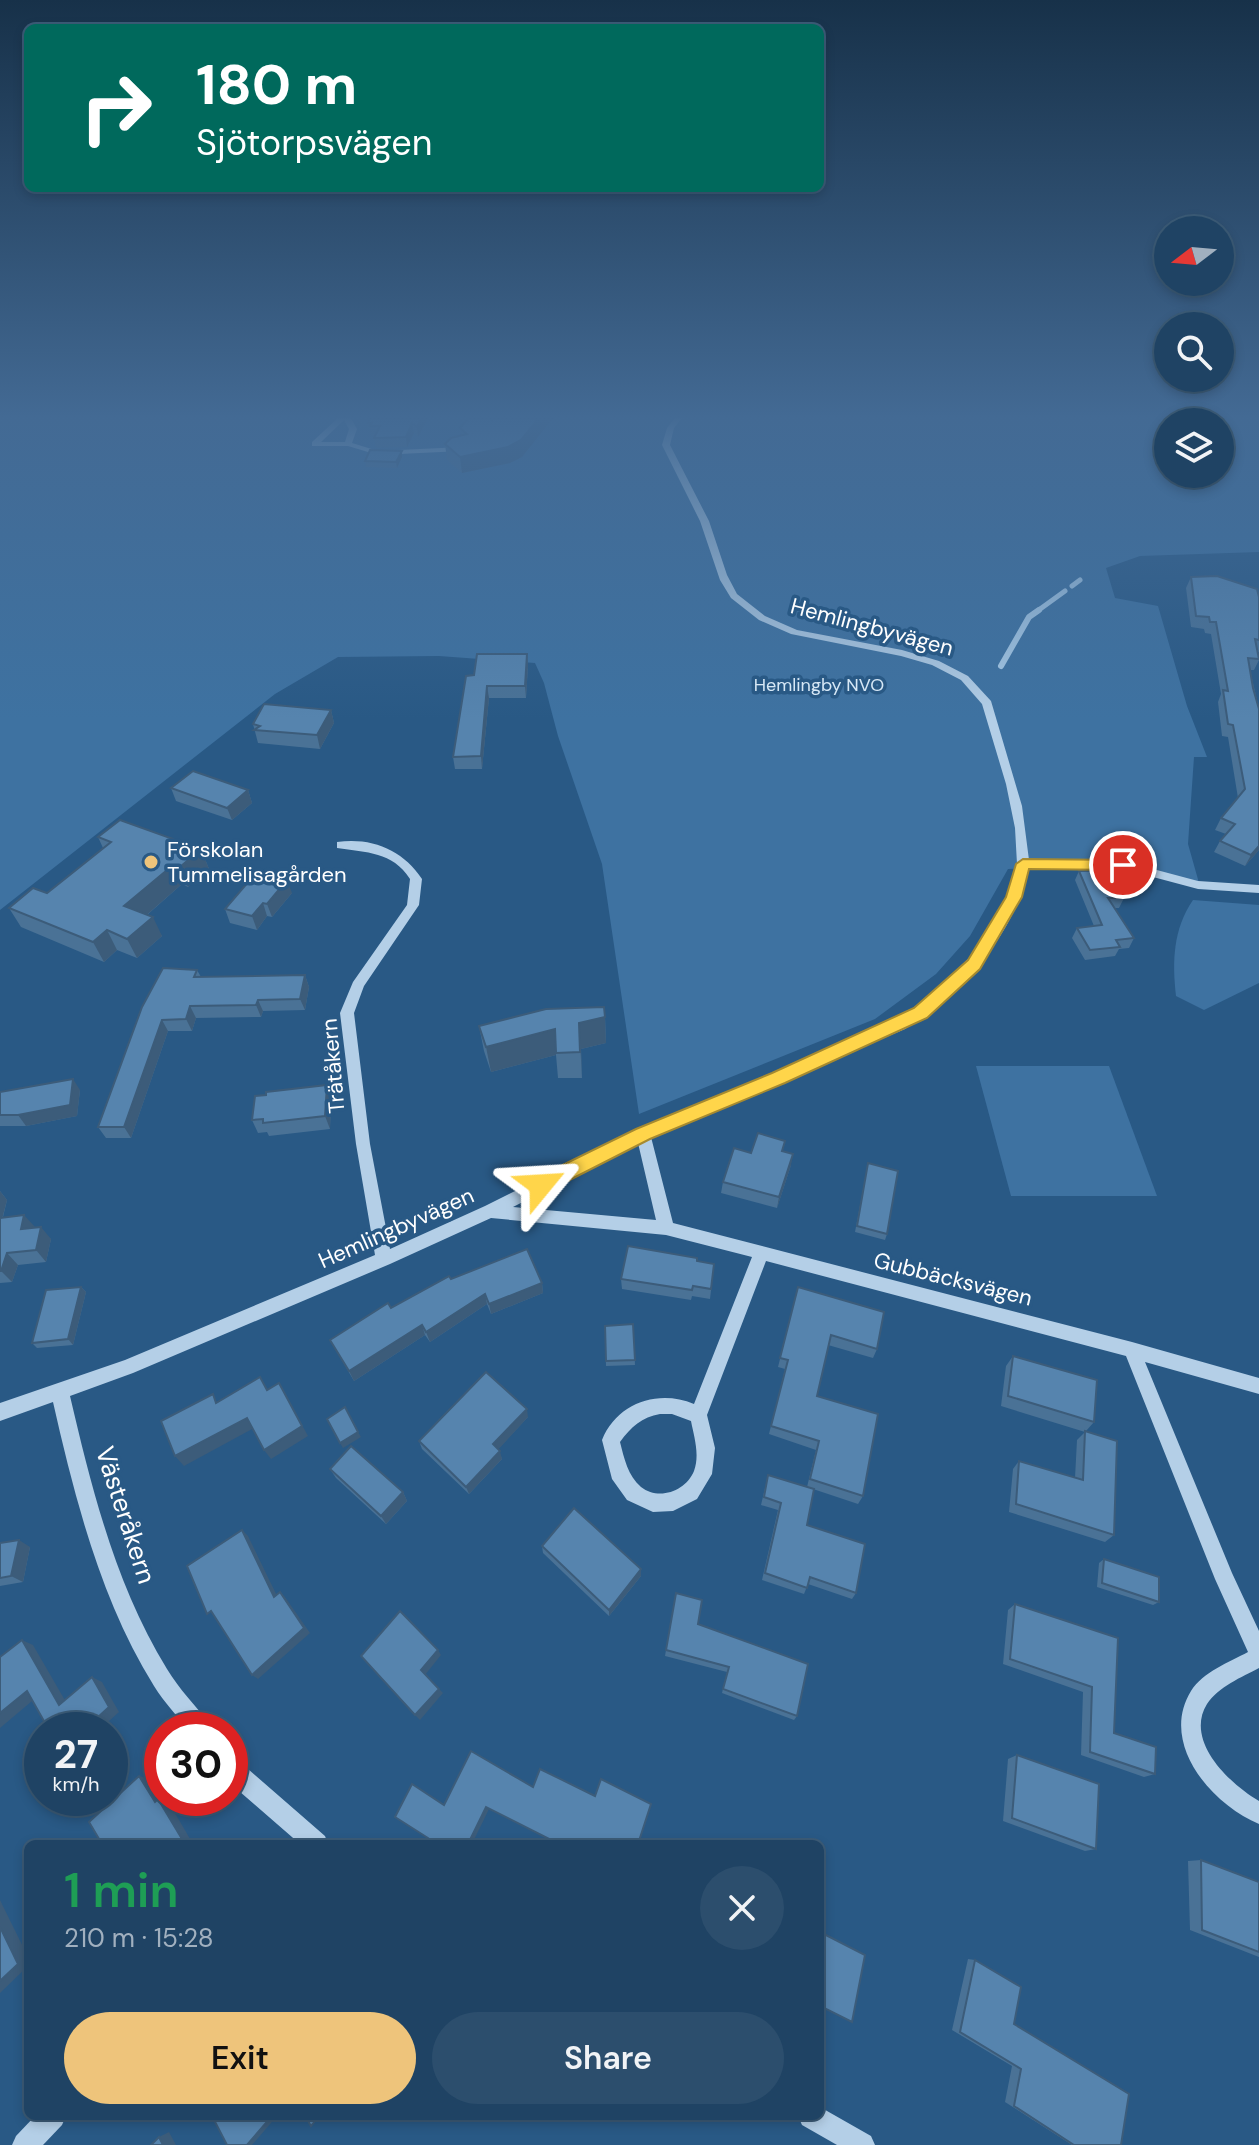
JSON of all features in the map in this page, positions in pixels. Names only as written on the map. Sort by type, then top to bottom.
[{"type":"street","name":"Hemlingbyvägen","points":[[0,1412],[60,1392],[384,1259],[490,1211],[643,1134],[779,1078],[920,1013],[974,965],[1014,897],[1023,864],[1021,829],[987,703],[976,685],[963,675],[913,656],[836,644],[796,633],[763,617],[733,595],[704,518]]},
{"type":"street","name":"Trätåkern","points":[[341,845],[377,846],[397,857],[416,879],[413,905],[358,985],[347,1013],[363,1144],[384,1259]]},
{"type":"street","points":[[1023,864],[1123,865],[1198,885],[1259,889]]},
{"type":"street","points":[[643,1134],[666,1228]]},
{"type":"street","name":"Gubbäcksvägen","points":[[490,1211],[666,1228],[1259,1386]]},
{"type":"street","points":[[698,1415],[685,1408],[668,1406],[637,1410],[627,1418],[611,1440],[612,1460],[626,1488],[641,1499],[662,1504],[679,1501],[693,1490],[702,1477],[708,1458],[706,1435],[698,1415],[761,1254]]},
{"type":"street","points":[[1132,1350],[1259,1656],[1207,1689],[1198,1700],[1191,1727],[1202,1761],[1214,1777],[1228,1794],[1259,1813]]},
{"type":"street","name":"Västeråkern","points":[[60,1392],[72,1445],[114,1587],[161,1679],[188,1712]]},
{"type":"street","points":[[248,1784],[312,1840]]},
{"type":"street","points":[[25,2145],[49,2120]]},
{"type":"street","points":[[818,2120],[862,2145]]},
{"type":"green space","name":"Hemlingby NVO","points":[[0,518],[1259,518],[1259,552],[1140,556],[1106,568],[1115,598],[1158,606],[1187,706],[1207,757],[1194,757],[1188,844],[1199,883],[1085,866],[1008,869],[970,936],[936,974],[875,1019],[639,1114],[602,864],[535,663],[439,656],[338,657],[275,694],[0,910]]},
{"type":"green space","points":[[1193,900],[1259,905],[1259,983],[1204,1010],[1176,996],[1174,971],[1178,934]]},
{"type":"green space","points":[[976,1066],[1109,1066],[1157,1196],[1011,1196]]},
{"type":"building","points":[[1217,576],[1257,589],[1259,597],[1259,640],[1255,639],[1259,659],[1248,658],[1259,709],[1259,846],[1251,855],[1220,841],[1235,824],[1221,818],[1245,789],[1233,725],[1228,724],[1223,690],[1228,691],[1216,622],[1210,622],[1209,617],[1196,616],[1191,577]]},
{"type":"building","points":[[477,654],[527,654],[525,686],[487,686],[481,756],[453,757],[466,676],[474,675]]},
{"type":"building","points":[[264,704],[331,710],[317,735],[254,730],[260,726],[253,724]]},
{"type":"building","points":[[193,771],[248,790],[227,808],[171,788]]},
{"type":"building","points":[[120,820],[201,849],[180,867],[173,865],[124,906],[153,917],[127,939],[107,930],[93,942],[9,908],[33,888],[47,893],[111,842],[98,837]]},
{"type":"building","points":[[1111,870],[1124,898],[1108,898],[1134,938],[1116,940],[1120,947],[1090,950],[1077,928],[1102,925],[1079,871]]},
{"type":"building","points":[[256,873],[287,880],[252,916],[225,909]]},
{"type":"building","points":[[163,968],[197,970],[194,977],[305,975],[300,999],[258,1000],[256,1005],[190,1006],[186,1019],[162,1020],[124,1127],[98,1127],[142,1007]]},
{"type":"building","points":[[604,1007],[605,1017],[579,1023],[580,1052],[556,1053],[555,1029],[486,1047],[479,1026],[546,1009]]},
{"type":"building","points":[[73,1079],[70,1105],[18,1115],[0,1115],[0,1092]]},
{"type":"building","points":[[327,1085],[325,1116],[263,1123],[263,1119],[252,1120],[255,1096]]},
{"type":"building","points":[[758,1133],[785,1141],[782,1151],[793,1154],[779,1197],[723,1182],[734,1148],[751,1153]]},
{"type":"building","points":[[868,1163],[898,1171],[887,1234],[857,1226]]},
{"type":"building","points":[[24,1215],[21,1229],[41,1227],[36,1250],[7,1253],[0,1271],[0,1218]]},
{"type":"building","points":[[628,1246],[714,1264],[711,1289],[693,1286],[692,1290],[621,1279]]},
{"type":"building","points":[[527,1249],[542,1283],[489,1304],[485,1294],[426,1332],[422,1325],[349,1371],[330,1340],[388,1303],[391,1308],[449,1276],[451,1279]]},
{"type":"building","points":[[81,1287],[68,1339],[32,1343],[46,1290]]},
{"type":"building","points":[[798,1287],[884,1312],[877,1349],[831,1335],[817,1396],[878,1414],[863,1496],[810,1479],[819,1441],[771,1426],[788,1360],[780,1358]]},
{"type":"building","points":[[633,1324],[635,1360],[606,1361],[605,1326]]},
{"type":"building","points":[[1013,1356],[1097,1380],[1094,1422],[1008,1396]]},
{"type":"building","points":[[486,1372],[527,1409],[493,1444],[500,1451],[466,1487],[419,1441]]},
{"type":"building","points":[[260,1377],[267,1390],[279,1383],[302,1426],[264,1450],[247,1418],[175,1456],[161,1421],[213,1394],[216,1403]]},
{"type":"building","points":[[345,1407],[358,1432],[340,1443],[327,1419]]},
{"type":"building","points":[[1085,1431],[1117,1441],[1114,1535],[1016,1504],[1019,1461],[1083,1480]]},
{"type":"building","points":[[351,1446],[403,1492],[381,1516],[330,1469]]},
{"type":"building","points":[[768,1475],[814,1489],[807,1525],[865,1544],[856,1593],[810,1577],[807,1588],[765,1573],[781,1503],[764,1497]]},
{"type":"building","points":[[574,1508],[641,1569],[609,1610],[542,1546]]},
{"type":"building","points":[[242,1530],[274,1597],[280,1592],[304,1628],[252,1675],[211,1611],[207,1614],[187,1566]]},
{"type":"building","points":[[19,1540],[11,1576],[0,1578],[0,1543]]},
{"type":"building","points":[[1104,1559],[1159,1577],[1159,1602],[1102,1583]]},
{"type":"building","points":[[676,1593],[702,1600],[698,1624],[808,1664],[797,1716],[723,1689],[729,1667],[666,1650]]},
{"type":"building","points":[[1015,1604],[1118,1638],[1114,1733],[1156,1747],[1155,1774],[1090,1752],[1092,1687],[1010,1659]]},
{"type":"building","points":[[400,1611],[438,1650],[421,1670],[439,1689],[415,1715],[361,1656]]},
{"type":"building","points":[[22,1640],[59,1705],[92,1677],[109,1707],[104,1712],[39,1712],[27,1691],[0,1713],[0,1657]]},
{"type":"building","points":[[471,1751],[533,1787],[540,1769],[595,1796],[601,1779],[651,1804],[639,1840],[551,1840],[486,1807],[470,1840],[427,1840],[395,1817],[412,1784],[444,1805]]},
{"type":"building","points":[[1017,1755],[1099,1784],[1096,1849],[1012,1818]]},
{"type":"building","points":[[139,1776],[144,1784],[144,1816],[168,1816],[183,1840],[100,1840],[89,1822],[96,1816],[128,1816],[128,1786]]},
{"type":"building","points":[[1201,1860],[1259,1882],[1259,1952],[1202,1930]]},
{"type":"building","points":[[0,1927],[18,1964],[0,1981]]},
{"type":"building","points":[[824,1934],[865,1955],[852,2022],[824,2008]]},
{"type":"building","points":[[975,1960],[1021,1987],[1014,2024],[1129,2094],[1121,2145],[1074,2145],[1014,2106],[1021,2069],[960,2032]]},
{"type":"building","points":[[214,2120],[269,2120],[247,2145],[227,2145]]},
{"type":"building","points":[[159,2137],[163,2145],[151,2145]]},
{"type":"waterway","points":[[1072,586],[1080,580]]},
{"type":"waterway","points":[[1036,612],[1065,591]]},
{"type":"waterway","points":[[1001,666],[1029,617],[1039,610]]},
{"type":"place","name":"Förskolan Tummelisagården","points":[[151,862]]},
{"type":"route","points":[[541,1185],[643,1134],[779,1078],[900,1025],[920,1013],[974,965],[1014,897],[1023,864],[1123,865]]}]
